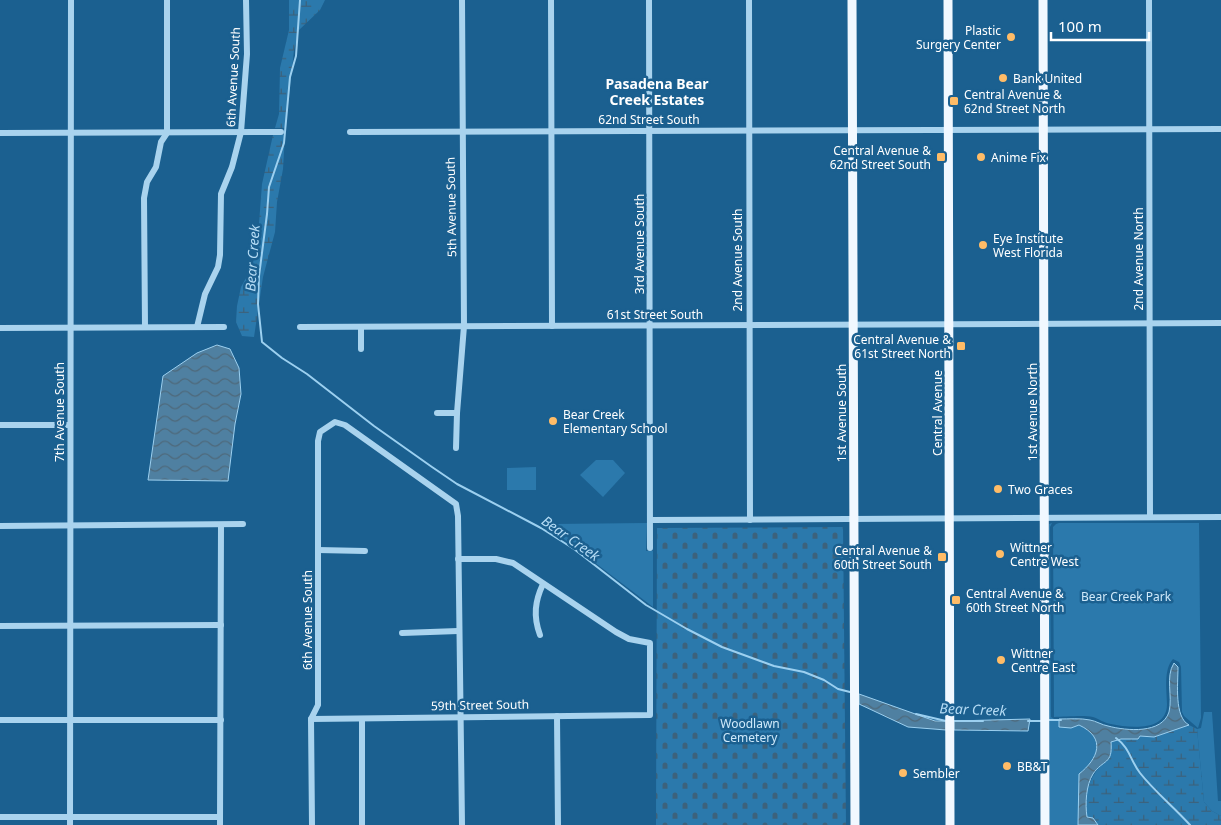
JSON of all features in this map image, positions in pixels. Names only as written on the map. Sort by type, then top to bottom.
[{"type":"main road","name":"1st Avenue South","points":[[852,0],[855,825]]},
{"type":"main road","name":"Central Avenue","points":[[948,0],[950,825]]},
{"type":"main road","name":"1st Avenue North","points":[[1043,0],[1045,825]]},
{"type":"street","name":"7th Avenue South","points":[[70,825],[71,0]]},
{"type":"street","points":[[145,327],[144,198],[147,182],[156,168],[161,142],[167,132],[167,0]]},
{"type":"street","name":"6th Avenue South","points":[[197,327],[205,294],[218,267],[220,255],[220,194],[232,167],[241,132],[247,61],[246,0]]},
{"type":"street","name":"5th Avenue South","points":[[456,448],[464,326],[462,0]]},
{"type":"street","points":[[551,0],[552,326]]},
{"type":"street","name":"3rd Avenue South","points":[[649,0],[650,548]]},
{"type":"street","name":"2nd Avenue South","points":[[749,0],[750,520]]},
{"type":"street","name":"2nd Avenue North","points":[[1149,0],[1150,517]]},
{"type":"street","name":"62nd Street South","points":[[350,132],[1221,129]]},
{"type":"street","points":[[0,134],[281,132]]},
{"type":"street","name":"61st Street South","points":[[300,327],[1221,323]]},
{"type":"street","points":[[0,328],[224,327]]},
{"type":"street","points":[[361,327],[361,349]]},
{"type":"street","points":[[436,413],[457,413]]},
{"type":"street","name":"6th Avenue South","points":[[312,825],[311,719],[318,705],[318,441],[320,432],[335,422],[345,425],[456,504],[458,516],[458,559]]},
{"type":"street","points":[[0,425],[69,425]]},
{"type":"street","points":[[651,520],[1221,517]]},
{"type":"street","points":[[0,526],[243,524]]},
{"type":"street","points":[[220,825],[221,525]]},
{"type":"street","points":[[318,550],[365,551]]},
{"type":"street","points":[[462,825],[458,559],[496,559],[513,563],[543,584],[535,606],[536,623],[540,635]]},
{"type":"street","name":"59th Street South","points":[[311,719],[650,715],[650,643],[629,639],[616,632],[543,584]]},
{"type":"street","points":[[0,626],[221,625]]},
{"type":"street","points":[[402,633],[458,631]]},
{"type":"street","points":[[557,716],[558,825]]},
{"type":"street","points":[[362,719],[362,825]]},
{"type":"street","points":[[0,720],[221,720]]},
{"type":"street","points":[[0,817],[220,817]]},
{"type":"green space","points":[[289,0],[325,0],[320,10],[299,30],[294,50],[285,131],[285,128],[275,128],[279,114],[280,68],[289,30]]},
{"type":"green space","points":[[273,135],[285,135],[275,232],[263,277],[254,337],[242,336],[236,322],[237,306],[241,287],[250,271],[257,250],[262,184]]},
{"type":"green space","points":[[596,460],[613,460],[625,473],[603,497],[580,475]]},
{"type":"green space","points":[[536,467],[536,490],[507,490],[507,468]]},
{"type":"green space","points":[[547,521],[553,524],[647,523],[646,551],[653,551],[653,607],[543,523]]},
{"type":"green space","points":[[1052,523],[1050,527],[1051,717],[1059,719],[1059,727],[1071,728],[1079,725],[1088,730],[1096,742],[1096,749],[1091,762],[1079,774],[1078,825],[1049,825],[1049,524]]},
{"type":"green space","name":"Bear Creek Park","points":[[1059,523],[1199,523],[1201,718],[1198,728],[1182,712],[1181,667],[1179,662],[1173,659],[1167,675],[1167,704],[1165,713],[1161,720],[1154,724],[1137,727],[1108,723],[1089,716],[1054,717],[1053,527]]},
{"type":"green space","name":"Woodlawn Cemetery","points":[[843,527],[846,825],[656,825],[657,528]]},
{"type":"green space","points":[[1204,712],[1212,712],[1218,801],[1221,801],[1221,816],[1212,811],[1204,802],[1197,729],[1201,728]]},
{"type":"green space","points":[[1189,725],[1197,729],[1204,802],[1212,811],[1221,816],[1221,825],[1098,825],[1093,818],[1087,817],[1086,797],[1088,788],[1095,773],[1112,750],[1111,742],[1121,739],[1138,739],[1140,736],[1154,737]]},
{"type":"water","points":[[217,345],[230,349],[239,368],[241,394],[235,424],[228,481],[148,480],[163,376],[197,353]]},
{"type":"water","points":[[1174,663],[1178,667],[1179,708],[1184,721],[1189,725],[1154,737],[1140,736],[1138,739],[1121,739],[1111,742],[1109,758],[1093,774],[1087,789],[1087,817],[1093,818],[1098,825],[1078,825],[1079,774],[1095,755],[1097,749],[1096,742],[1088,730],[1079,725],[1071,728],[1059,727],[1059,719],[1086,719],[1116,728],[1134,730],[1159,724],[1169,712],[1170,674]]},
{"type":"water","points":[[859,694],[935,721],[946,721],[946,730],[908,727],[859,704]]},
{"type":"water","points":[[1030,719],[1028,731],[954,730],[954,721]]},
{"type":"waterway","name":"Bear Creek","points":[[300,0],[296,56],[290,77],[284,143],[269,187],[259,276],[258,304],[262,342],[432,467],[457,484],[541,528],[574,549],[646,605],[722,647],[774,666],[804,672],[824,680],[838,689],[850,692]]},
{"type":"waterway","name":"Bear Creek","points":[[916,714],[946,721]]},
{"type":"waterway","name":"Bear Creek","points":[[1048,720],[1061,720]]},
{"type":"waterway","name":"Bear Creek","points":[[953,721],[983,721]]},
{"type":"waterway","name":"Bear Creek","points":[[1028,721],[1041,721]]},
{"type":"waterway","name":"Bear Creek","points":[[1116,738],[1127,750],[1146,780],[1190,825]]},
{"type":"place","name":"Plastic Surgery Center","points":[[1011,37]]},
{"type":"place","name":"Bank United","points":[[1003,78]]},
{"type":"place","name":"Central Avenue & 62nd Street North","points":[[954,101]]},
{"type":"place","name":"Central Avenue & 62nd Street South","points":[[941,157]]},
{"type":"place","name":"Anime Fix","points":[[981,157]]},
{"type":"place","name":"Eye Institute West Florida","points":[[983,245]]},
{"type":"place","name":"Central Avenue & 61st Street North","points":[[961,346]]},
{"type":"place","name":"Bear Creek Elementary School","points":[[553,421]]},
{"type":"place","name":"Two Graces","points":[[998,489]]},
{"type":"place","name":"Wittner Centre West","points":[[1000,554]]},
{"type":"place","name":"Central Avenue & 60th Street South","points":[[942,557]]},
{"type":"place","name":"Central Avenue & 60th Street North","points":[[956,600]]},
{"type":"place","name":"Wittner Centre East","points":[[1001,660]]},
{"type":"place","name":"BB&T","points":[[1007,766]]},
{"type":"place","name":"Sembler","points":[[903,773]]},
{"type":"district","name":"Pasadena Bear Creek Estates","points":[[657,92]]}]
